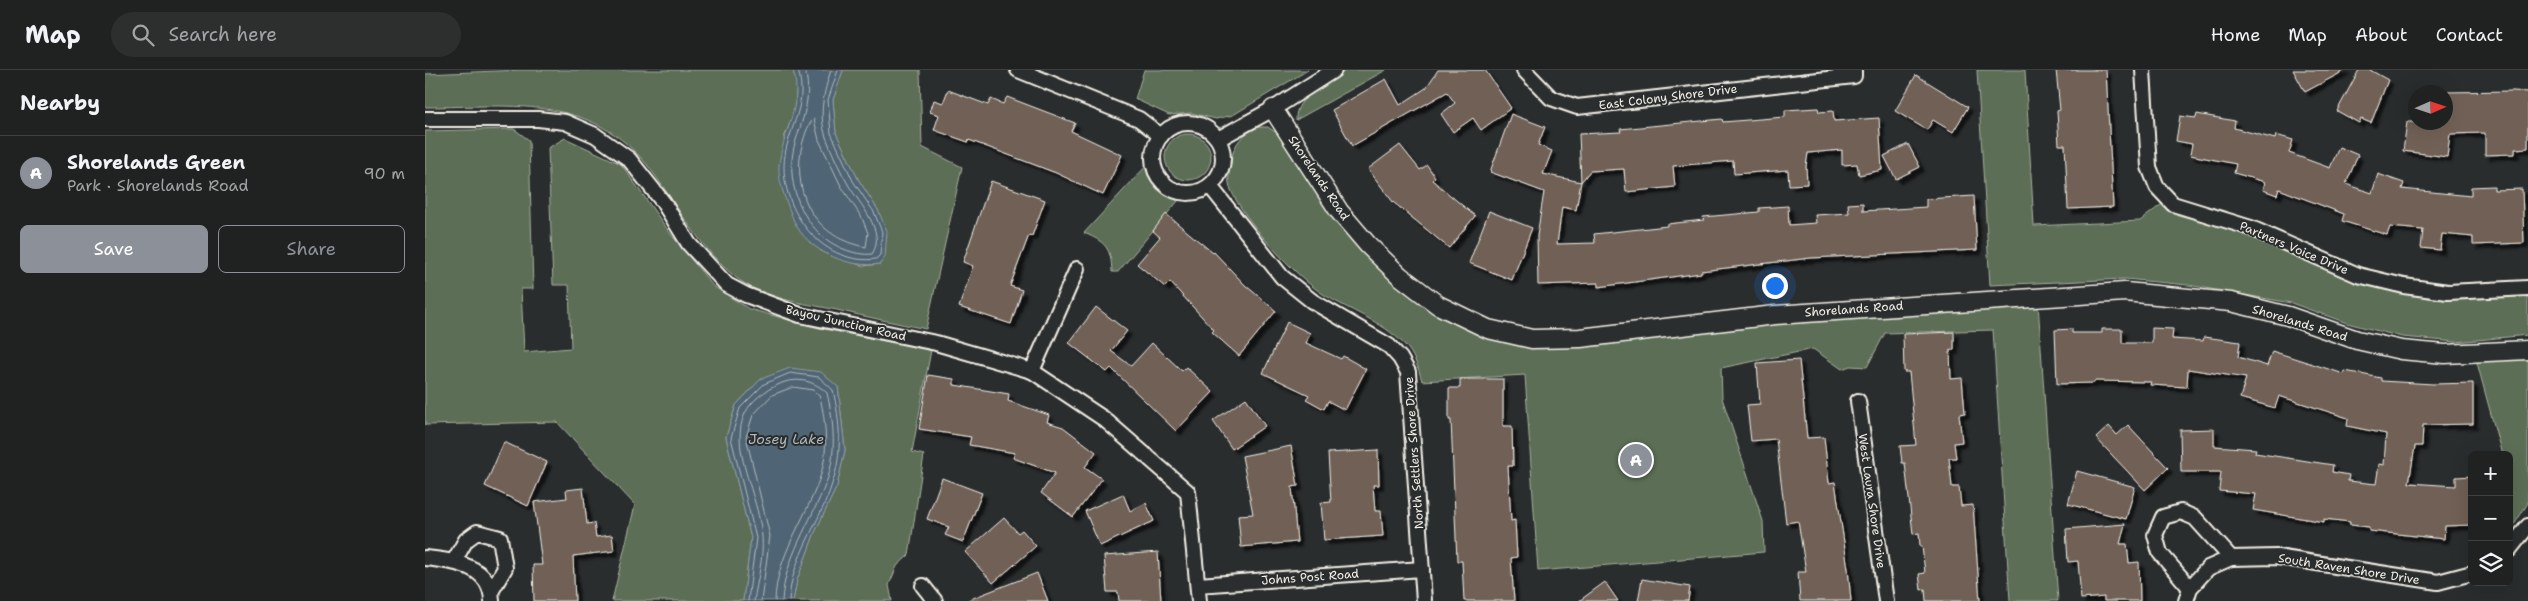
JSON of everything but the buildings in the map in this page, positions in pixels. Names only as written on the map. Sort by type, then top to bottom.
[{"type":"street","points":[[1018,70],[1139,120],[1161,136]]},
{"type":"street","points":[[1218,139],[1273,109],[1334,70]]},
{"type":"street","name":"East Colony Shore Drive","points":[[1524,70],[1551,98],[1577,107],[1854,73]]},
{"type":"street","name":"Partners Voice Drive","points":[[2143,70],[2149,167],[2157,187],[2173,204],[2251,228],[2358,275],[2404,286],[2448,292],[2528,288]]},
{"type":"street","name":"Shorelands Road","points":[[1273,109],[1339,211],[1368,245],[1400,276],[1438,305],[1488,329],[1532,339],[1580,338],[1775,314],[2125,292],[2231,302],[2288,316],[2357,340],[2401,350],[2445,354],[2528,350]]},
{"type":"street","name":"Bayou Junction Road","points":[[425,119],[529,119],[565,122],[595,135],[629,159],[663,202],[689,244],[727,285],[746,295],[800,315],[935,343],[1032,371],[1104,419],[1188,492],[1199,601]]},
{"type":"street","points":[[1182,124],[1195,124],[1207,128],[1218,139],[1223,151],[1223,165],[1216,180],[1210,186],[1190,194],[1176,191],[1164,183],[1156,172],[1153,160],[1155,147],[1161,136],[1171,128],[1182,124]]},
{"type":"street","name":"North Settlers Shore Drive","points":[[1210,186],[1282,277],[1312,301],[1389,346],[1400,358],[1408,372],[1424,601]]},
{"type":"street","points":[[1032,371],[1077,269]]},
{"type":"street","name":"West Laura Shore Drive","points":[[1858,401],[1886,601]]},
{"type":"street","points":[[2188,595],[2160,553],[2155,535],[2163,517],[2181,512],[2195,518],[2231,558]]},
{"type":"street","points":[[2513,547],[2528,526]]},
{"type":"street","points":[[425,558],[454,561],[472,567],[489,590],[505,568],[501,538],[477,532],[466,540],[454,561]]},
{"type":"street","name":"South Raven Shore Drive","points":[[2188,595],[2207,568],[2231,558],[2277,558],[2438,582],[2468,574]]},
{"type":"street","name":"Johns Post Road","points":[[1198,585],[1422,569]]},
{"type":"street","points":[[923,586],[935,601]]},
{"type":"green space","points":[[521,70],[793,70],[797,84],[794,113],[784,138],[798,228],[822,252],[863,266],[880,264],[878,210],[858,179],[836,133],[833,100],[843,70],[920,70],[922,147],[962,167],[926,329],[783,299],[745,284],[723,266],[702,243],[657,178],[634,150],[608,131],[581,118],[553,110],[523,107],[425,107],[425,74]]},
{"type":"green space","points":[[1144,70],[1308,70],[1233,115],[1216,119],[1191,113],[1169,115],[1135,99]]},
{"type":"green space","points":[[1347,70],[1386,70],[1296,120],[1297,111],[1301,104],[1314,90]]},
{"type":"green space","points":[[1977,70],[2025,70],[2034,226],[2140,221],[2162,204],[2178,215],[2228,228],[2357,281],[2528,293],[2528,335],[2456,342],[2402,337],[2347,323],[2291,303],[2188,285],[2125,279],[1990,285]]},
{"type":"green space","points":[[1259,127],[1268,127],[1278,134],[1338,223],[1391,276],[1488,336],[1771,322],[2038,303],[2058,601],[2010,601],[1993,330],[1885,333],[1867,367],[1850,366],[1842,369],[1813,349],[1721,368],[1722,398],[1763,521],[1764,552],[1538,571],[1525,375],[1422,381],[1413,356],[1395,336],[1376,323],[1323,294],[1299,275],[1258,231],[1237,202],[1230,187],[1229,173],[1236,146],[1247,133]]},
{"type":"green space","points":[[514,129],[529,140],[533,289],[521,289],[524,352],[571,348],[569,285],[553,285],[548,148],[565,138],[621,164],[670,233],[713,286],[749,309],[819,328],[931,350],[912,452],[924,455],[909,555],[897,566],[889,585],[892,601],[793,601],[797,580],[815,532],[837,486],[845,450],[838,387],[761,379],[736,405],[726,437],[751,538],[743,601],[612,601],[635,505],[557,422],[425,425],[425,131]]},
{"type":"green space","points":[[1183,134],[1193,134],[1207,144],[1211,157],[1207,170],[1201,176],[1193,180],[1183,180],[1169,170],[1165,162],[1165,152],[1175,138]]},
{"type":"green space","points":[[1147,165],[1151,177],[1158,187],[1178,201],[1118,272],[1112,272],[1109,251],[1098,240],[1084,233]]},
{"type":"green space","points":[[2528,358],[2528,503],[2513,527],[2513,451],[2501,451],[2476,359]]},
{"type":"water","points":[[793,70],[843,70],[833,100],[836,133],[858,179],[878,210],[887,231],[885,257],[880,264],[857,264],[823,252],[804,237],[794,221],[782,190],[779,170],[781,153],[796,95]]},
{"type":"water","name":"Josey Lake","points":[[790,368],[821,372],[838,387],[845,450],[837,486],[815,532],[797,580],[793,601],[743,601],[751,538],[726,437],[736,405],[761,379]]},
{"type":"place","name":"Shorelands Green","points":[[1636,460]]}]
